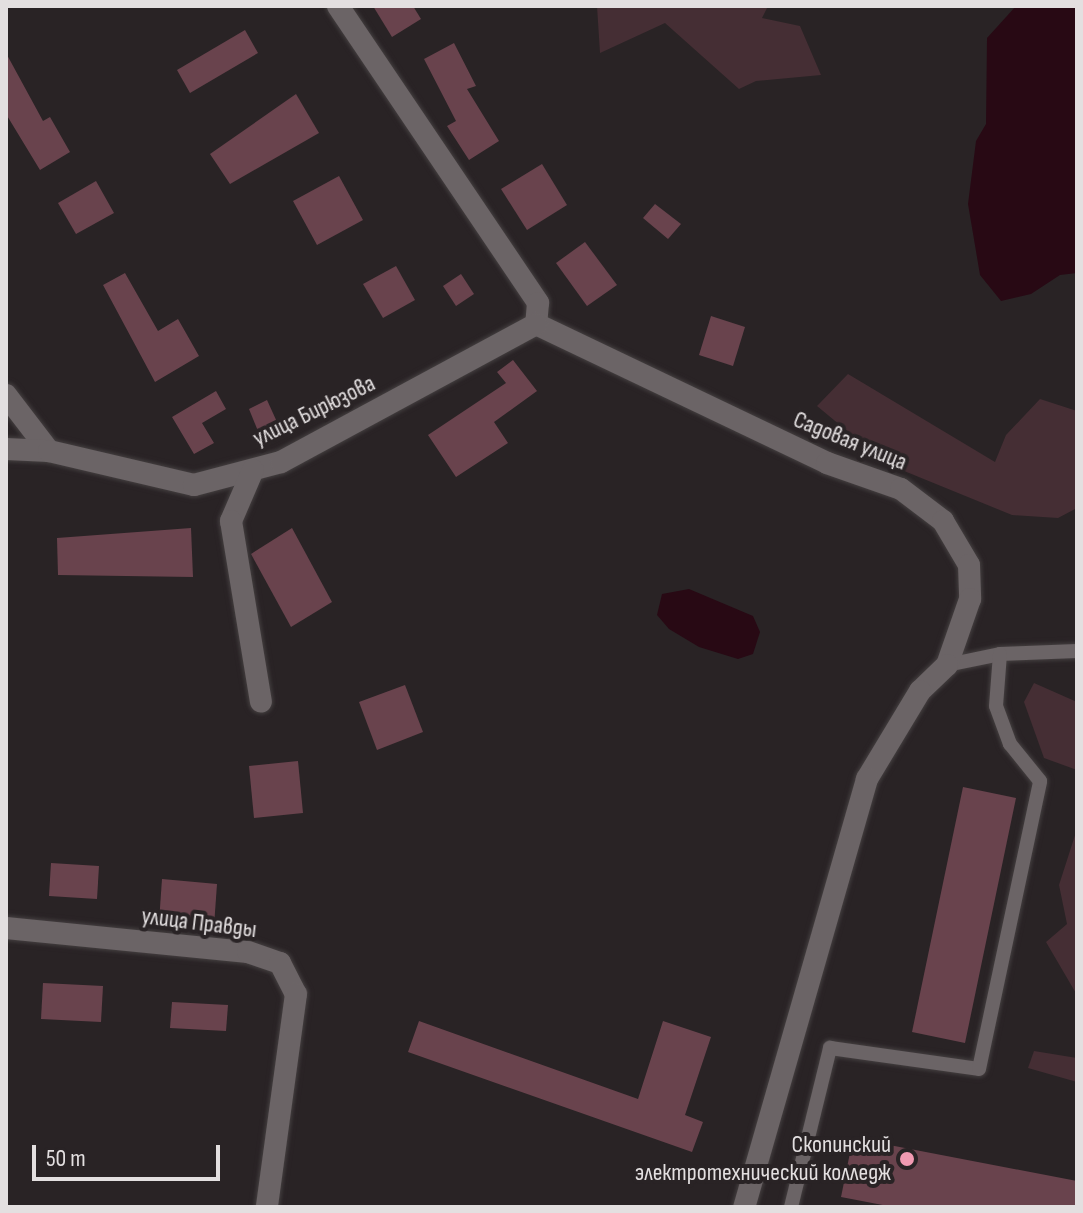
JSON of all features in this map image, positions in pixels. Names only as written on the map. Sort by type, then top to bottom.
[{"type":"street","points":[[338,6],[538,303],[536,324]]},
{"type":"street","name":"улица Бирюзова","points":[[6,449],[49,451],[194,485],[281,462],[536,324]]},
{"type":"street","name":"Садовая улица","points":[[536,324],[827,463],[901,489],[943,521],[969,565],[970,599],[947,665],[920,691],[867,779],[744,1207]]},
{"type":"street","points":[[6,395],[49,451]]},
{"type":"street","points":[[253,470],[231,521],[261,702]]},
{"type":"street","name":"улица Правды","points":[[6,928],[248,952],[280,963],[296,994],[267,1207]]},
{"type":"lane","points":[[947,665],[1000,654],[1077,651]]},
{"type":"lane","points":[[791,1207],[830,1048],[979,1069],[1040,781],[1010,744],[996,706],[1000,654]]},
{"type":"shaded area","points":[[597,6],[768,6],[762,18],[800,26],[821,75],[756,81],[739,89],[665,23],[600,53]]},
{"type":"shaded area","points":[[1016,6],[1077,6],[1077,273],[1060,275],[1031,294],[1001,301],[980,275],[968,204],[976,141],[986,124],[987,38]]},
{"type":"shaded area","points":[[848,374],[995,462],[1006,435],[1040,399],[1077,411],[1077,508],[1058,518],[1012,515],[887,464],[817,406]]},
{"type":"shaded area","points":[[689,589],[753,616],[760,632],[753,654],[738,659],[699,647],[669,629],[657,615],[662,594]]},
{"type":"shaded area","points":[[1034,683],[1077,702],[1077,770],[1044,758],[1024,702]]},
{"type":"shaded area","points":[[1077,829],[1077,995],[1046,942],[1067,924],[1059,885]]},
{"type":"shaded area","points":[[1034,1051],[1077,1058],[1077,1082],[1028,1068]]},
{"type":"building","points":[[373,6],[413,6],[421,19],[392,37]]},
{"type":"building","points":[[245,30],[258,53],[190,93],[177,70]]},
{"type":"building","points":[[454,43],[476,86],[467,89],[499,141],[469,160],[447,126],[456,121],[424,59]]},
{"type":"building","points":[[6,53],[43,121],[50,117],[70,152],[40,170],[6,114]]},
{"type":"building","points":[[296,94],[319,133],[230,184],[210,154]]},
{"type":"building","points":[[542,164],[567,205],[527,230],[501,189]]},
{"type":"building","points":[[339,176],[363,220],[317,245],[293,201]]},
{"type":"building","points":[[96,181],[114,213],[76,234],[58,203]]},
{"type":"building","points":[[655,204],[681,224],[668,239],[643,218]]},
{"type":"building","points":[[585,242],[617,285],[587,306],[556,263]]},
{"type":"building","points":[[396,266],[415,300],[383,318],[363,284]]},
{"type":"building","points":[[125,273],[158,331],[178,319],[199,356],[155,382],[103,285]]},
{"type":"building","points":[[461,274],[474,294],[456,306],[443,286]]},
{"type":"building","points":[[711,316],[745,327],[733,366],[699,355]]},
{"type":"building","points":[[513,360],[537,391],[494,422],[508,443],[456,477],[428,435],[506,383],[497,372]]},
{"type":"building","points":[[216,391],[226,409],[202,423],[214,443],[194,454],[172,417]]},
{"type":"building","points":[[267,400],[282,433],[262,441],[249,409]]},
{"type":"building","points":[[191,528],[193,577],[58,575],[57,538]]},
{"type":"building","points":[[292,528],[332,602],[291,627],[251,554]]},
{"type":"building","points":[[405,685],[423,732],[377,750],[359,702]]},
{"type":"building","points":[[298,761],[303,813],[254,818],[249,766]]},
{"type":"building","points":[[963,787],[1016,798],[965,1043],[912,1032]]},
{"type":"building","points":[[51,863],[99,866],[97,899],[49,896]]},
{"type":"building","points":[[162,879],[217,884],[214,926],[159,922]]},
{"type":"building","points":[[43,983],[103,986],[101,1022],[41,1019]]},
{"type":"building","points":[[172,1002],[228,1005],[226,1031],[170,1028]]},
{"type":"building","points":[[419,1021],[638,1099],[663,1021],[711,1037],[685,1115],[703,1122],[692,1152],[408,1052]]},
{"type":"building","name":"Скопинский электротехнический колледж","points":[[853,1138],[1077,1181],[1077,1207],[893,1207],[841,1197]]},
{"type":"place","name":"Скопинский электротехнический колледж","points":[[907,1159]]}]
